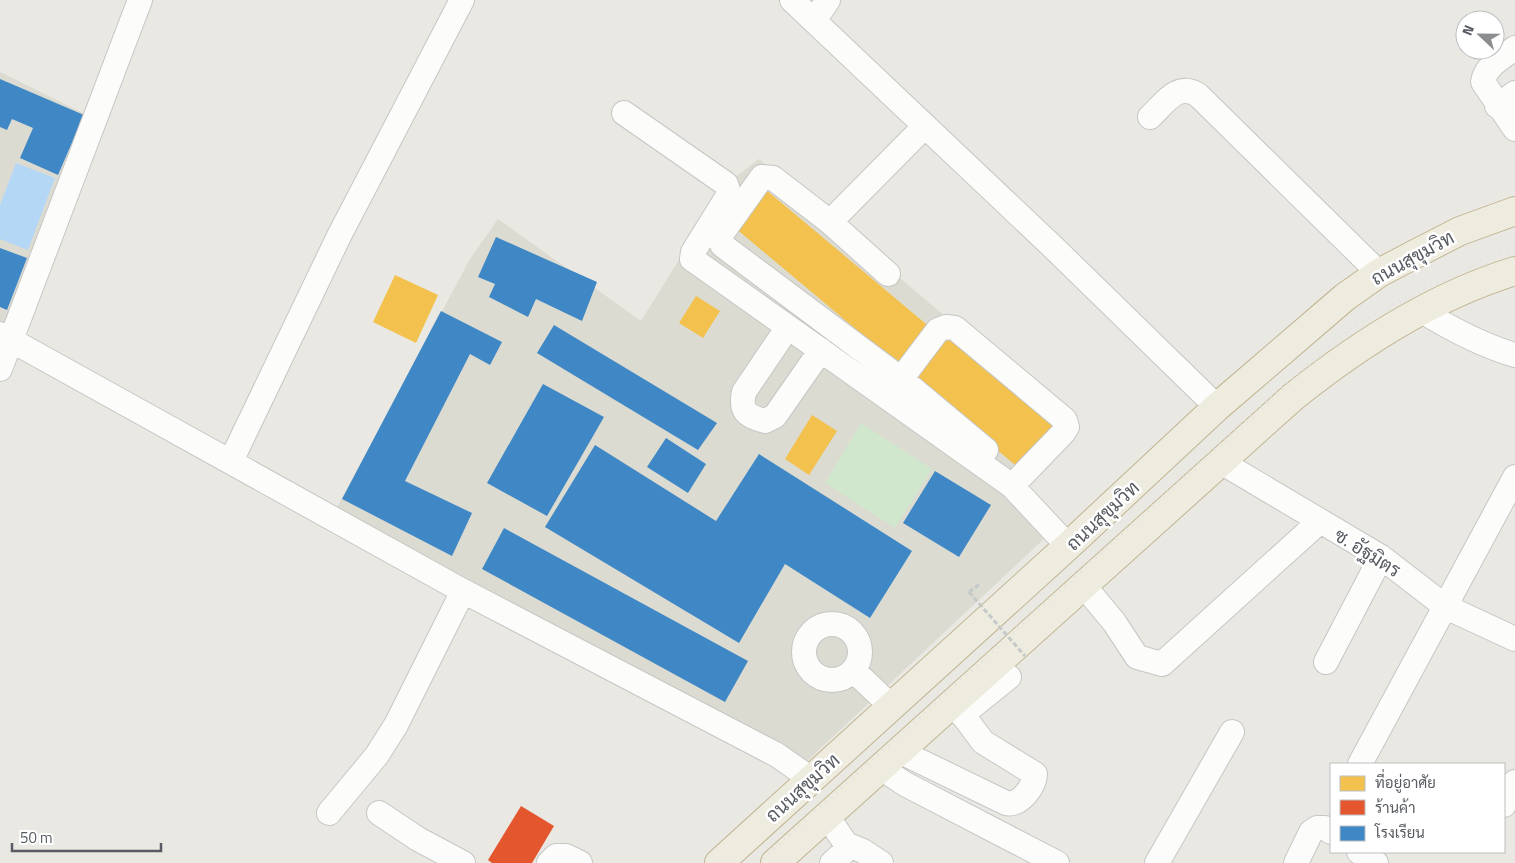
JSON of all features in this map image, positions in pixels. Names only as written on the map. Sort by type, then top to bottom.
[{"type":"highway","name":"ถนนสุขุมวิท","points":[[719,863],[1068,546],[1217,407],[1345,297],[1379,273],[1460,231],[1515,211]]},
{"type":"highway","name":"ถนนสุขุมวิท","points":[[775,863],[890,760],[958,709],[1084,586],[1329,368],[1361,345],[1456,292],[1515,271]]},
{"type":"street","points":[[0,369],[5,338],[140,0]]},
{"type":"street","points":[[231,461],[344,227],[462,0]]},
{"type":"street","points":[[792,0],[924,127],[1049,243],[1217,407]]},
{"type":"street","points":[[814,21],[828,0]]},
{"type":"street","points":[[1515,48],[1488,68],[1483,75],[1484,87],[1506,99],[1515,129]]},
{"type":"street","points":[[1150,117],[1179,90],[1189,89],[1198,95],[1379,273]]},
{"type":"street","points":[[624,113],[726,184],[729,194],[693,252],[692,259],[821,350],[1016,482]]},
{"type":"street","points":[[830,222],[924,127]]},
{"type":"street","points":[[888,274],[830,222],[773,178],[762,177],[720,236],[722,245],[901,379],[1016,482],[1068,546]]},
{"type":"street","points":[[1422,311],[1453,330],[1495,349],[1515,355]]},
{"type":"street","points":[[788,327],[744,392],[742,404],[745,411],[754,418],[765,421],[775,416],[821,350]]},
{"type":"street","points":[[901,379],[938,330],[946,327],[954,328],[1065,420],[1067,427],[1063,434],[1016,482]]},
{"type":"street","points":[[5,338],[231,461],[463,591],[777,755],[811,779]]},
{"type":"street","name":"ซ. อัฐมิตร","points":[[1222,462],[1319,522],[1381,557],[1446,607],[1515,639]]},
{"type":"street","points":[[1361,763],[1515,477]]},
{"type":"street","points":[[1084,586],[1114,622],[1137,657],[1162,664],[1319,522]]},
{"type":"street","points":[[1326,662],[1381,557]]},
{"type":"street","points":[[329,813],[377,755],[396,725],[463,591]]},
{"type":"street","points":[[853,670],[891,706]]},
{"type":"street","points":[[890,760],[1006,803],[1012,805],[1018,803],[1035,780],[1035,774],[984,742],[958,709],[1009,677]]},
{"type":"street","points":[[1158,863],[1232,732]]},
{"type":"street","points":[[890,760],[930,798],[1057,863]]},
{"type":"street","points":[[1505,803],[1515,782]]},
{"type":"street","points":[[379,813],[418,839],[463,863]]},
{"type":"street","points":[[827,816],[846,844],[863,851],[881,863]]},
{"type":"street","points":[[1296,863],[1311,832],[1317,828],[1325,828],[1330,831]]},
{"type":"street","points":[[832,863],[844,852],[846,844]]},
{"type":"street","points":[[1361,853],[1376,863]]},
{"type":"street","points":[[549,863],[556,856],[566,856],[580,863]]},
{"type":"path","points":[[981,583],[970,592],[1025,656]]},
{"type":"shaded area","points":[[0,72],[89,116],[6,324],[0,321]]},
{"type":"shaded area","points":[[759,159],[1074,425],[1004,480],[1046,537],[805,763],[335,511],[470,259],[498,219],[641,321],[726,184]]},
{"type":"green space","points":[[861,423],[932,469],[895,528],[825,483]]},
{"type":"water","points":[[16,163],[55,178],[28,250],[0,239],[0,205]]},
{"type":"building: ที่อยู่อาศัย","points":[[765,189],[932,329],[901,367],[734,227]]},
{"type":"building: ที่อยู่อาศัย","points":[[395,275],[438,295],[416,343],[373,322]]},
{"type":"building: ที่อยู่อาศัย","points":[[696,296],[720,311],[703,338],[679,323]]},
{"type":"building: ที่อยู่อาศัย","points":[[945,335],[1056,429],[1022,471],[910,376]]},
{"type":"building: ที่อยู่อาศัย","points":[[812,415],[837,431],[809,475],[785,459]]},
{"type":"building: ร้านค้า","points":[[521,806],[554,826],[532,863],[492,863],[488,860]]},
{"type":"building: โรงเรียน","points":[[0,79],[84,115],[58,175],[20,158],[33,128],[12,119],[7,130],[0,127]]},
{"type":"building: โรงเรียน","points":[[496,237],[597,282],[582,321],[536,299],[528,317],[489,297],[495,284],[478,277]]},
{"type":"building: โรงเรียน","points":[[0,248],[27,258],[7,310],[0,307]]},
{"type":"building: โรงเรียน","points":[[441,311],[502,342],[490,365],[470,354],[405,481],[472,513],[452,556],[342,499]]},
{"type":"building: โรงเรียน","points":[[554,325],[717,423],[698,450],[537,353]]},
{"type":"building: โรงเรียน","points":[[543,384],[604,417],[547,516],[487,483]]},
{"type":"building: โรงเรียน","points":[[666,438],[706,464],[688,493],[647,467]]},
{"type":"building: โรงเรียน","points":[[595,445],[716,521],[759,454],[912,551],[870,618],[785,564],[739,643],[545,527]]},
{"type":"building: โรงเรียน","points":[[935,471],[991,505],[959,557],[903,523]]},
{"type":"building: โรงเรียน","points":[[504,528],[748,661],[725,702],[482,569]]},
{"type":"railway","points":[[758,863],[1352,326],[1481,260],[1515,248]]}]
